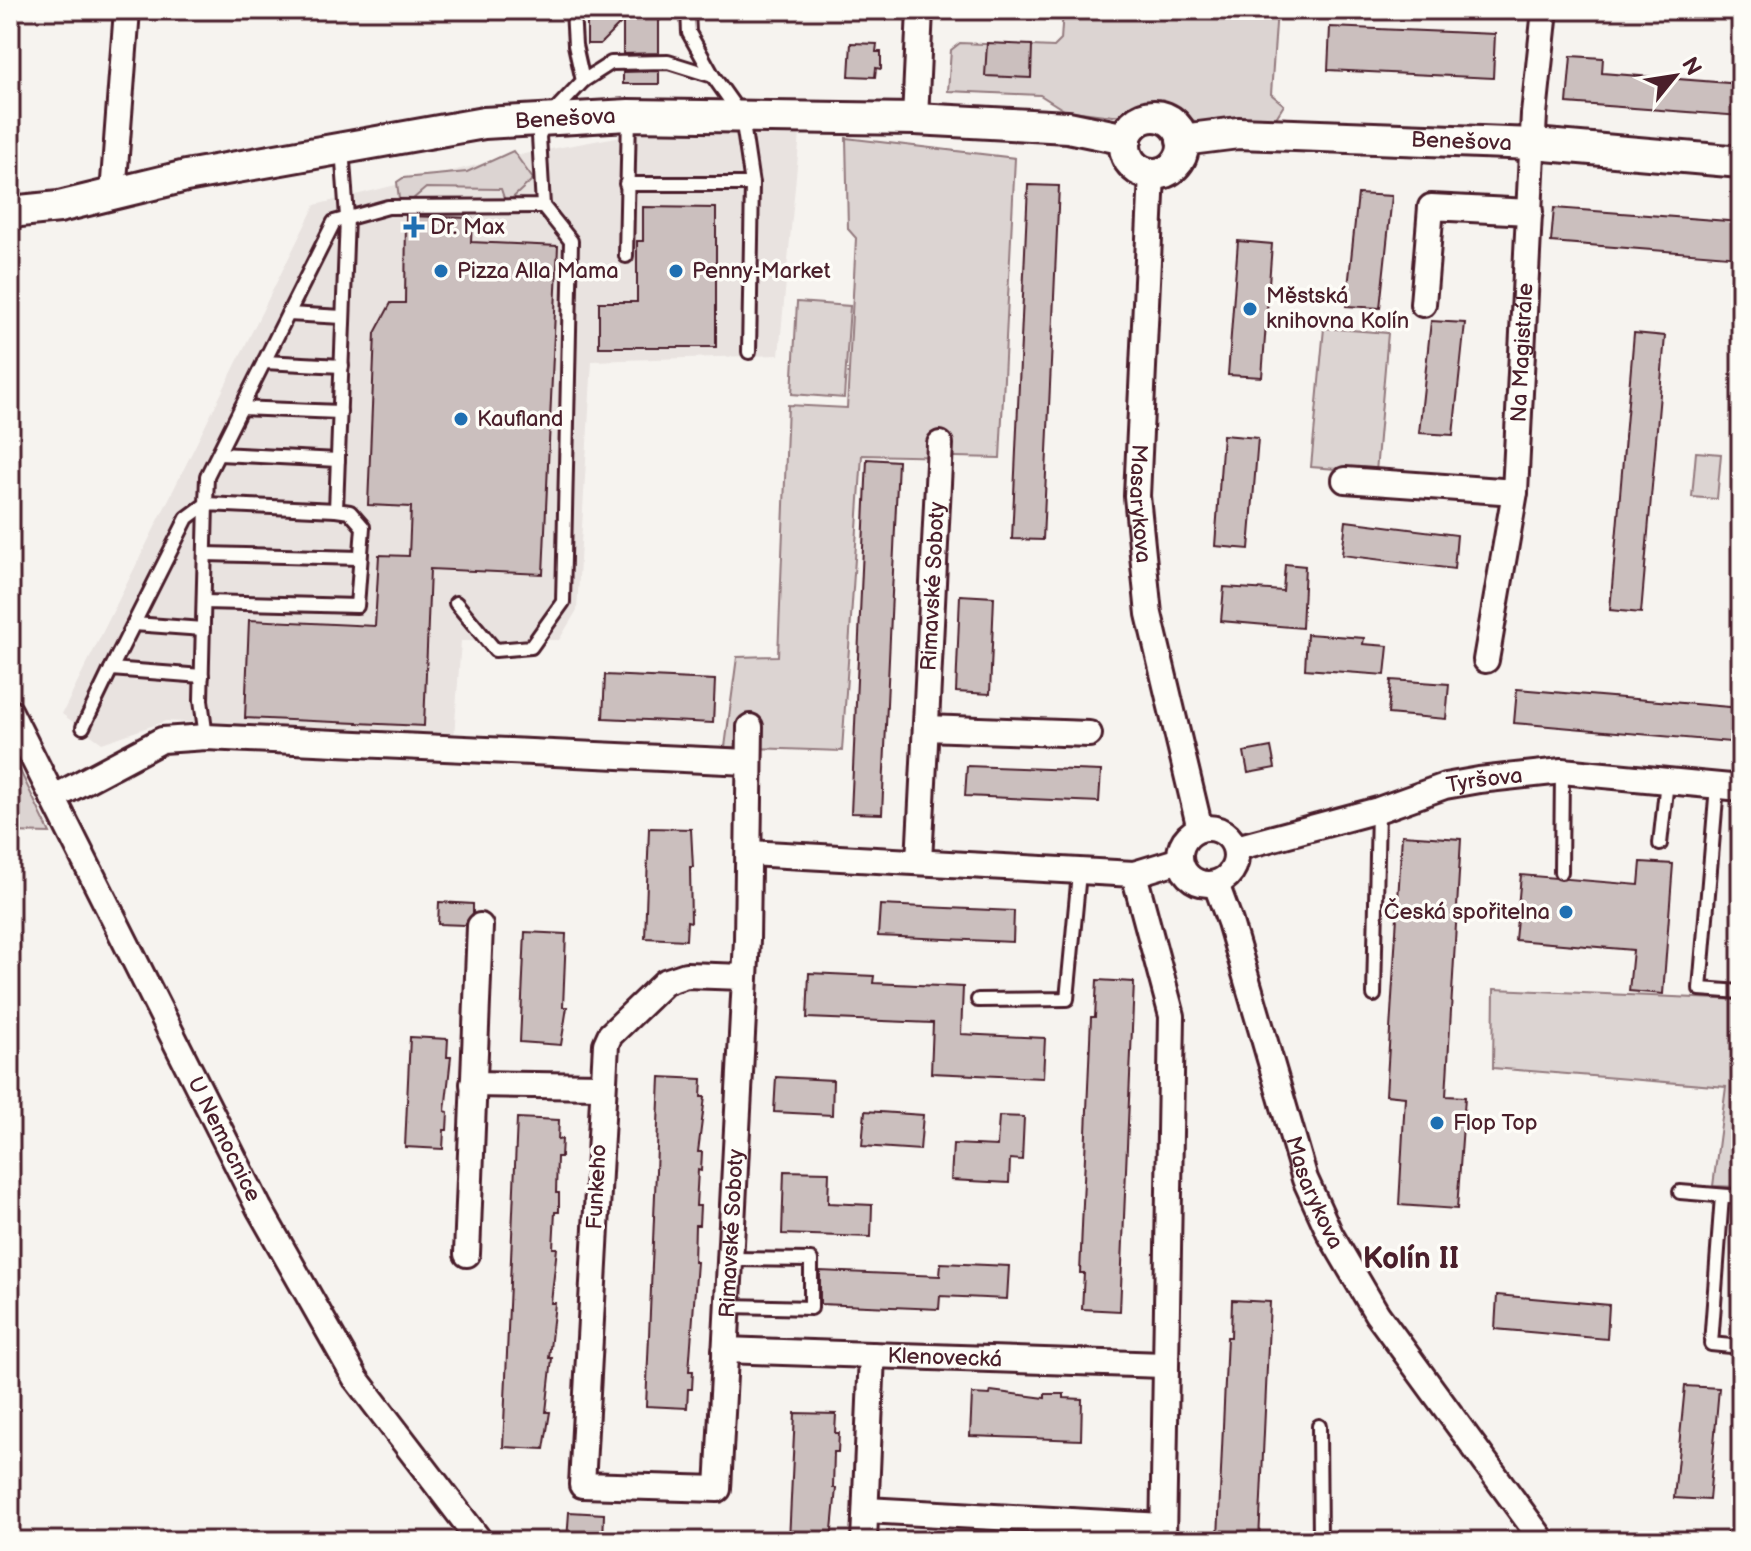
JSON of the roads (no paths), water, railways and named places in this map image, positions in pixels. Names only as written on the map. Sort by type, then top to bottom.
[{"type":"street","points":[[113,194],[127,10]]},
{"type":"street","points":[[915,119],[920,10]]},
{"type":"street","name":"Na Magistrále","points":[[1486,660],[1515,492],[1534,144],[1545,10]]},
{"type":"street","name":"Benešova","points":[[10,212],[59,207],[186,176],[484,123],[629,115],[915,119],[1068,127],[1126,139]]},
{"type":"street","points":[[1155,116],[1176,126],[1182,140],[1176,164],[1152,174],[1131,162],[1126,139],[1133,125],[1155,116]]},
{"type":"street","name":"Benešova","points":[[1182,140],[1238,133],[1534,144],[1741,162]]},
{"type":"street","name":"Masarykova","points":[[1152,174],[1137,496],[1149,614],[1200,829]]},
{"type":"street","points":[[1423,304],[1431,207],[1530,212]]},
{"type":"street","name":"Rimavské Soboty","points":[[919,862],[940,444]]},
{"type":"street","points":[[1345,480],[1515,492]]},
{"type":"street","name":"U Nemocnice","points":[[10,712],[259,1208],[349,1366],[480,1541]]},
{"type":"street","points":[[744,977],[750,853],[750,727]]},
{"type":"street","points":[[926,728],[1089,734]]},
{"type":"street","points":[[53,798],[162,740],[206,737],[748,762]]},
{"type":"street","name":"Tyršova","points":[[1236,848],[1378,810],[1445,786],[1562,771],[1729,787]]},
{"type":"street","points":[[1209,827],[1226,833],[1236,848],[1235,866],[1216,884],[1197,882],[1189,877],[1180,860],[1186,837],[1209,827]]},
{"type":"street","points":[[750,853],[1134,874],[1180,860]]},
{"type":"street","points":[[866,1510],[1163,1534],[1172,1016],[1134,874]]},
{"type":"street","name":"Masarykova","points":[[1216,884],[1230,922],[1305,1179],[1330,1234],[1377,1314],[1543,1541]]},
{"type":"street","points":[[467,1254],[480,926]]},
{"type":"street","name":"Funkeho","points":[[718,1489],[582,1485],[603,1055],[610,1035],[665,982],[686,975],[744,977]]},
{"type":"street","name":"Rimavské Soboty","points":[[718,1489],[744,977]]},
{"type":"street","points":[[473,1084],[602,1086]]},
{"type":"street","name":"Klenovecká","points":[[725,1350],[1164,1365]]},
{"type":"street","points":[[864,1541],[872,1355]]},
{"type":"lane","points":[[573,10],[575,45],[583,81]]},
{"type":"lane","points":[[688,10],[689,33],[713,76],[742,117],[752,184],[749,352]]},
{"type":"lane","points":[[456,603],[495,650],[531,647],[563,602],[571,241],[543,206],[539,136],[546,120],[583,81],[611,63],[668,62],[713,76]]},
{"type":"lane","points":[[626,256],[629,115]]},
{"type":"lane","points":[[336,510],[347,217],[342,148]]},
{"type":"lane","points":[[626,184],[752,184]]},
{"type":"lane","points":[[206,737],[202,676],[207,476],[334,222],[388,207],[543,206]]},
{"type":"lane","points":[[288,314],[343,317]]},
{"type":"lane","points":[[264,362],[342,366]]},
{"type":"lane","points":[[241,408],[340,412]]},
{"type":"lane","points":[[219,454],[338,460]]},
{"type":"lane","points":[[83,727],[187,518],[206,504],[350,512],[363,527],[357,606],[204,602]]},
{"type":"lane","points":[[205,554],[360,558]]},
{"type":"lane","points":[[134,624],[203,629]]},
{"type":"lane","points":[[111,669],[202,676]]},
{"type":"lane","points":[[1561,872],[1562,771]]},
{"type":"lane","points":[[1660,844],[1667,781]]},
{"type":"lane","points":[[1729,787],[1700,989],[1741,992]]},
{"type":"lane","points":[[1374,995],[1378,810]]},
{"type":"lane","points":[[978,1000],[1067,999],[1079,873]]},
{"type":"lane","points":[[1680,1192],[1741,1197]]},
{"type":"lane","points":[[1722,1196],[1711,1344],[1741,1347]]},
{"type":"lane","points":[[728,1306],[811,1308],[811,1260],[730,1259]]},
{"type":"lane","points":[[1319,1426],[1320,1541]]},
{"type":"lane","points":[[1741,1499],[1741,1533]]},
{"type":"place","name":"Dr. Max","points":[[414,227]]},
{"type":"place","name":"Pizza Alla Mama","points":[[441,271]]},
{"type":"place","name":"Penny-Market","points":[[676,271]]},
{"type":"place","name":"Městská knihovna Kolín","points":[[1250,309]]},
{"type":"place","name":"Kaufland","points":[[461,419]]},
{"type":"place","name":"Česká spořitelna","points":[[1566,912]]},
{"type":"place","name":"Flop Top","points":[[1437,1123]]},
{"type":"district","name":"Kolín II","points":[[1411,1259]]}]
